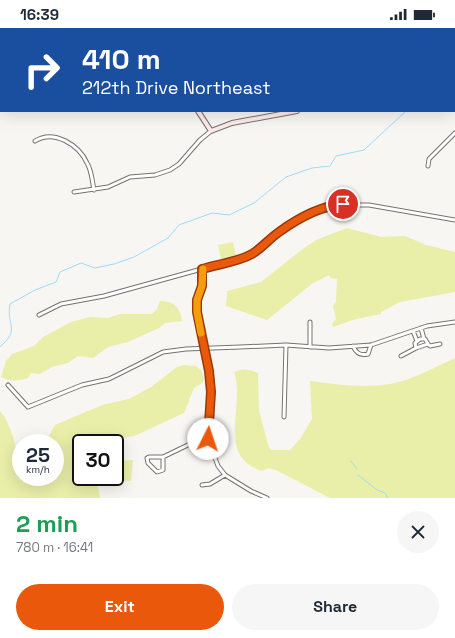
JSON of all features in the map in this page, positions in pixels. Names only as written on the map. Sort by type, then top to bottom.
[{"type":"street","points":[[199,112],[211,131]]},
{"type":"street","points":[[74,192],[108,188],[130,178],[155,175],[170,170],[211,131],[232,122],[289,112]]},
{"type":"street","points":[[428,166],[430,160],[455,133]]},
{"type":"street","points":[[35,141],[46,136],[57,138],[69,143],[80,152],[91,172],[94,190]]},
{"type":"street","points":[[39,315],[60,304],[104,296],[249,255],[260,248],[278,232],[315,212],[335,205],[369,205],[455,220]]},
{"type":"street","points":[[202,269],[202,286],[197,300],[197,312],[211,392],[208,439],[218,466],[225,475],[246,489],[267,498]]},
{"type":"street","points":[[310,322],[310,347]]},
{"type":"street","points":[[8,385],[28,407],[82,385],[109,379],[126,372],[163,352],[204,348],[286,346],[329,348],[371,345],[421,328],[455,322]]},
{"type":"street","points":[[421,328],[424,339],[428,344]]},
{"type":"street","points":[[413,331],[417,340],[415,343],[416,348]]},
{"type":"street","points":[[417,340],[424,339]]},
{"type":"street","points":[[401,356],[416,348],[428,344],[430,346],[440,344]]},
{"type":"street","points":[[352,346],[356,352],[364,355],[368,354],[371,345]]},
{"type":"street","points":[[284,417],[286,346]]},
{"type":"street","points":[[163,457],[163,470],[157,472],[148,463],[147,458],[163,457],[192,443],[208,439]]},
{"type":"street","points":[[202,485],[210,484],[225,475]]},
{"type":"green space","points":[[347,228],[381,237],[405,236],[426,245],[455,252],[455,292],[400,302],[381,312],[381,314],[356,319],[333,327],[332,324],[336,319],[333,306],[336,302],[337,279],[331,278],[329,275],[313,283],[267,320],[226,306],[227,291],[261,282],[316,240]]},
{"type":"green space","points":[[233,242],[236,256],[221,259],[218,245]]},
{"type":"green space","points":[[160,301],[169,302],[176,306],[180,312],[182,321],[165,323],[159,328],[128,342],[108,347],[93,358],[78,356],[68,363],[52,367],[40,374],[31,373],[28,378],[21,380],[4,379],[1,377],[6,361],[12,354],[34,346],[43,337],[71,322],[90,317],[108,318],[120,314],[152,314],[157,309]]},
{"type":"green space","points":[[455,358],[455,498],[330,498],[276,470],[268,468],[262,471],[248,464],[239,454],[235,428],[237,385],[234,372],[246,370],[258,373],[259,411],[269,448],[271,450],[290,450],[300,439],[312,419],[310,381],[358,386],[383,385],[412,378]]},
{"type":"green space","points":[[184,365],[196,366],[202,371],[204,379],[202,383],[194,388],[184,413],[134,436],[124,438],[124,434],[72,434],[72,486],[98,486],[100,498],[0,498],[0,411],[9,425],[12,436],[12,486],[64,486],[64,434],[50,434],[55,425],[102,405],[129,399],[151,387],[177,367]]},
{"type":"green space","points":[[124,460],[133,460],[131,481],[124,481]]},
{"type":"waterway","points":[[0,347],[10,336],[10,304],[35,290],[56,282],[60,272],[81,263],[95,268],[114,264],[134,257],[168,238],[179,225],[212,213],[229,215],[254,203],[286,177],[312,168],[330,166],[336,156],[364,150],[405,112]]},
{"type":"waterway","points":[[351,461],[357,469]]},
{"type":"waterway","points":[[358,475],[377,490],[385,493],[388,498]]},
{"type":"slow traffic","points":[[201,333],[197,312],[197,300],[202,286],[203,269]]},
{"type":"route","points":[[208,439],[211,392],[209,371],[197,312],[197,300],[202,286],[202,269],[252,254],[278,232],[299,220],[315,212],[335,205],[343,204]]}]
